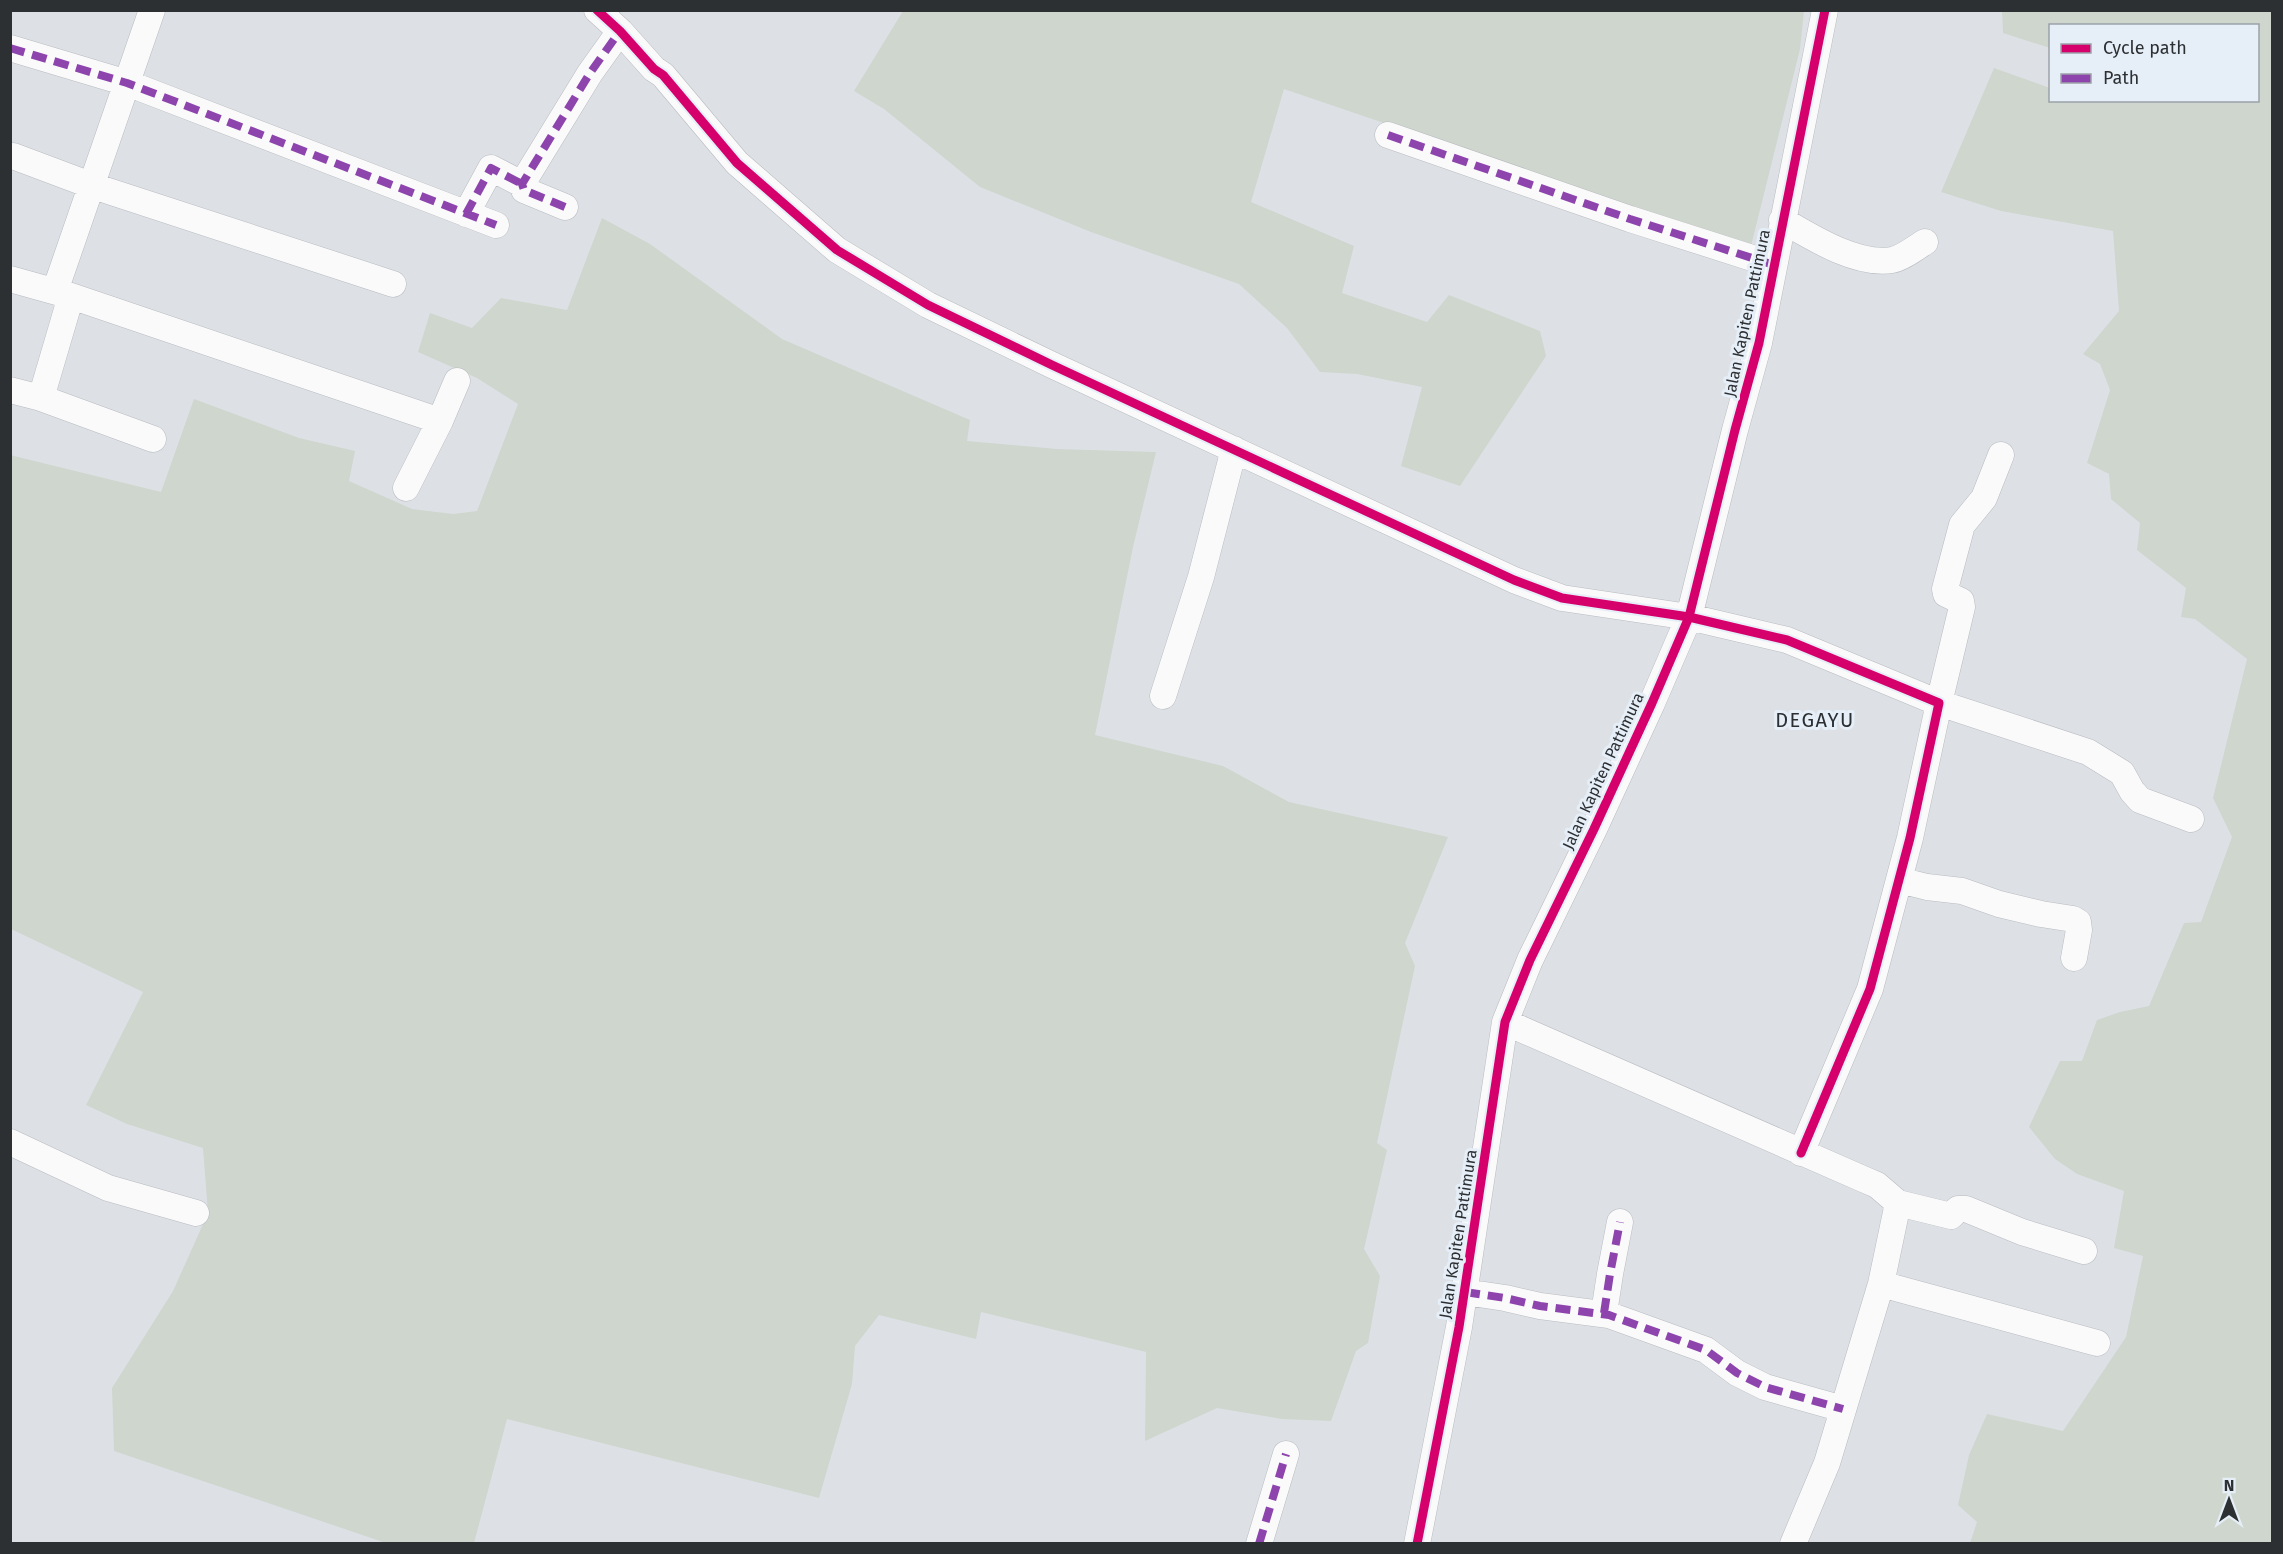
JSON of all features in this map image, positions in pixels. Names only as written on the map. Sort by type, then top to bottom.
[{"type":"street","points":[[41,398],[63,293],[93,186],[152,10]]},
{"type":"street","points":[[597,10],[659,72],[737,163],[837,250],[928,305],[1504,575],[1562,598],[1689,617],[1787,640],[1939,702],[2088,752],[2122,773],[2140,800],[2191,819]]},
{"type":"street","name":"Jalan Kapiten Pattimura","points":[[1417,1544],[1465,1292],[1505,1022],[1530,960],[1594,829],[1689,617],[1759,343],[1825,10]]},
{"type":"street","points":[[522,184],[590,73],[620,31]]},
{"type":"street","points":[[10,48],[127,84],[496,225]]},
{"type":"street","points":[[1388,135],[1630,219],[1774,265]]},
{"type":"street","points":[[12,156],[93,186],[393,284]]},
{"type":"street","points":[[466,214],[491,168],[522,184],[524,190],[565,207]]},
{"type":"street","points":[[1782,220],[1839,249],[1885,261],[1925,242]]},
{"type":"street","points":[[10,279],[63,293],[440,421]]},
{"type":"street","points":[[406,488],[440,421],[457,381]]},
{"type":"street","points":[[10,390],[41,398],[153,439]]},
{"type":"street","points":[[1163,696],[1201,577],[1234,449]]},
{"type":"street","points":[[1801,1153],[1870,988],[1912,827],[1962,607],[1961,601],[1946,594],[1945,589],[1962,525],[1984,498],[2001,455]]},
{"type":"street","points":[[1899,880],[1927,887],[1962,891],[1999,904],[2073,919],[2078,922],[2079,930],[2074,958]]},
{"type":"street","points":[[1505,1022],[1877,1185],[1898,1203],[1951,1216],[1958,1209],[1966,1209],[2022,1232],[2084,1251]]},
{"type":"street","points":[[10,1142],[108,1188],[196,1213]]},
{"type":"street","points":[[1793,1544],[1827,1463],[1881,1284],[1898,1203]]},
{"type":"street","points":[[1604,1313],[1620,1222]]},
{"type":"street","points":[[1881,1284],[2097,1343]]},
{"type":"street","points":[[1465,1292],[1540,1306],[1604,1313],[1706,1350],[1737,1373],[1765,1387],[1843,1409]]},
{"type":"street","points":[[1259,1544],[1286,1454]]},
{"type":"shaded area","points":[[903,11],[1804,11],[1800,49],[1751,246],[1284,89],[1251,202],[1354,246],[1342,293],[1427,322],[1449,295],[1540,331],[1546,356],[1460,486],[1401,466],[1422,387],[1357,374],[1320,372],[1287,328],[1239,284],[1091,232],[980,187],[884,109],[854,91]]},
{"type":"shaded area","points":[[2002,11],[2272,11],[2272,1543],[1970,1543],[1977,1522],[1958,1505],[1969,1455],[1987,1414],[2063,1431],[2126,1337],[2143,1256],[2114,1248],[2124,1191],[2077,1174],[2055,1159],[2029,1127],[2060,1061],[2082,1061],[2097,1020],[2149,1006],[2184,923],[2201,922],[2232,837],[2213,798],[2247,659],[2195,619],[2181,617],[2186,588],[2137,550],[2140,523],[2111,499],[2109,474],[2087,463],[2110,390],[2100,364],[2083,354],[2119,311],[2113,231],[2001,211],[1941,192],[1994,68],[2049,88],[2049,102],[2259,102],[2259,24],[2049,24],[2049,48],[2003,33]]},
{"type":"shaded area","points":[[602,218],[650,244],[782,339],[970,420],[967,441],[1057,449],[1156,452],[1133,547],[1095,735],[1223,766],[1289,802],[1448,837],[1405,943],[1415,966],[1377,1143],[1387,1150],[1364,1249],[1380,1276],[1368,1343],[1356,1351],[1331,1421],[1282,1419],[1217,1408],[1145,1441],[1146,1352],[981,1312],[976,1339],[879,1315],[855,1346],[852,1384],[819,1498],[507,1419],[474,1543],[386,1543],[114,1451],[112,1388],[173,1291],[208,1213],[203,1148],[127,1124],[86,1105],[143,992],[11,929],[10,455],[161,492],[194,399],[299,438],[355,451],[349,481],[412,509],[453,514],[477,511],[518,404],[477,378],[418,352],[430,313],[472,328],[501,298],[567,310]]},
{"type":"marked path","points":[[565,207],[524,190],[522,184],[590,73],[620,31]]},
{"type":"marked path","points":[[10,48],[127,83],[496,225]]},
{"type":"marked path","points":[[1388,135],[1630,219],[1774,265]]},
{"type":"marked path","points":[[466,214],[491,168],[522,184]]},
{"type":"marked path","points":[[1604,1313],[1620,1222]]},
{"type":"marked path","points":[[1465,1292],[1540,1306],[1609,1315],[1706,1350],[1737,1373],[1765,1387],[1843,1409]]},
{"type":"marked path","points":[[1259,1544],[1286,1454]]},
{"type":"cycle path","points":[[597,10],[620,31],[654,69],[663,75],[737,163],[837,250],[928,305],[1514,580],[1562,598],[1689,617],[1787,640],[1939,703],[1910,838],[1870,989],[1801,1153]]},
{"type":"cycle path","points":[[1417,1544],[1459,1327],[1505,1022],[1530,960],[1594,829],[1689,617],[1759,343],[1825,10]]},
{"type":"district","name":"DEGAYU","points":[[1815,720]]}]
